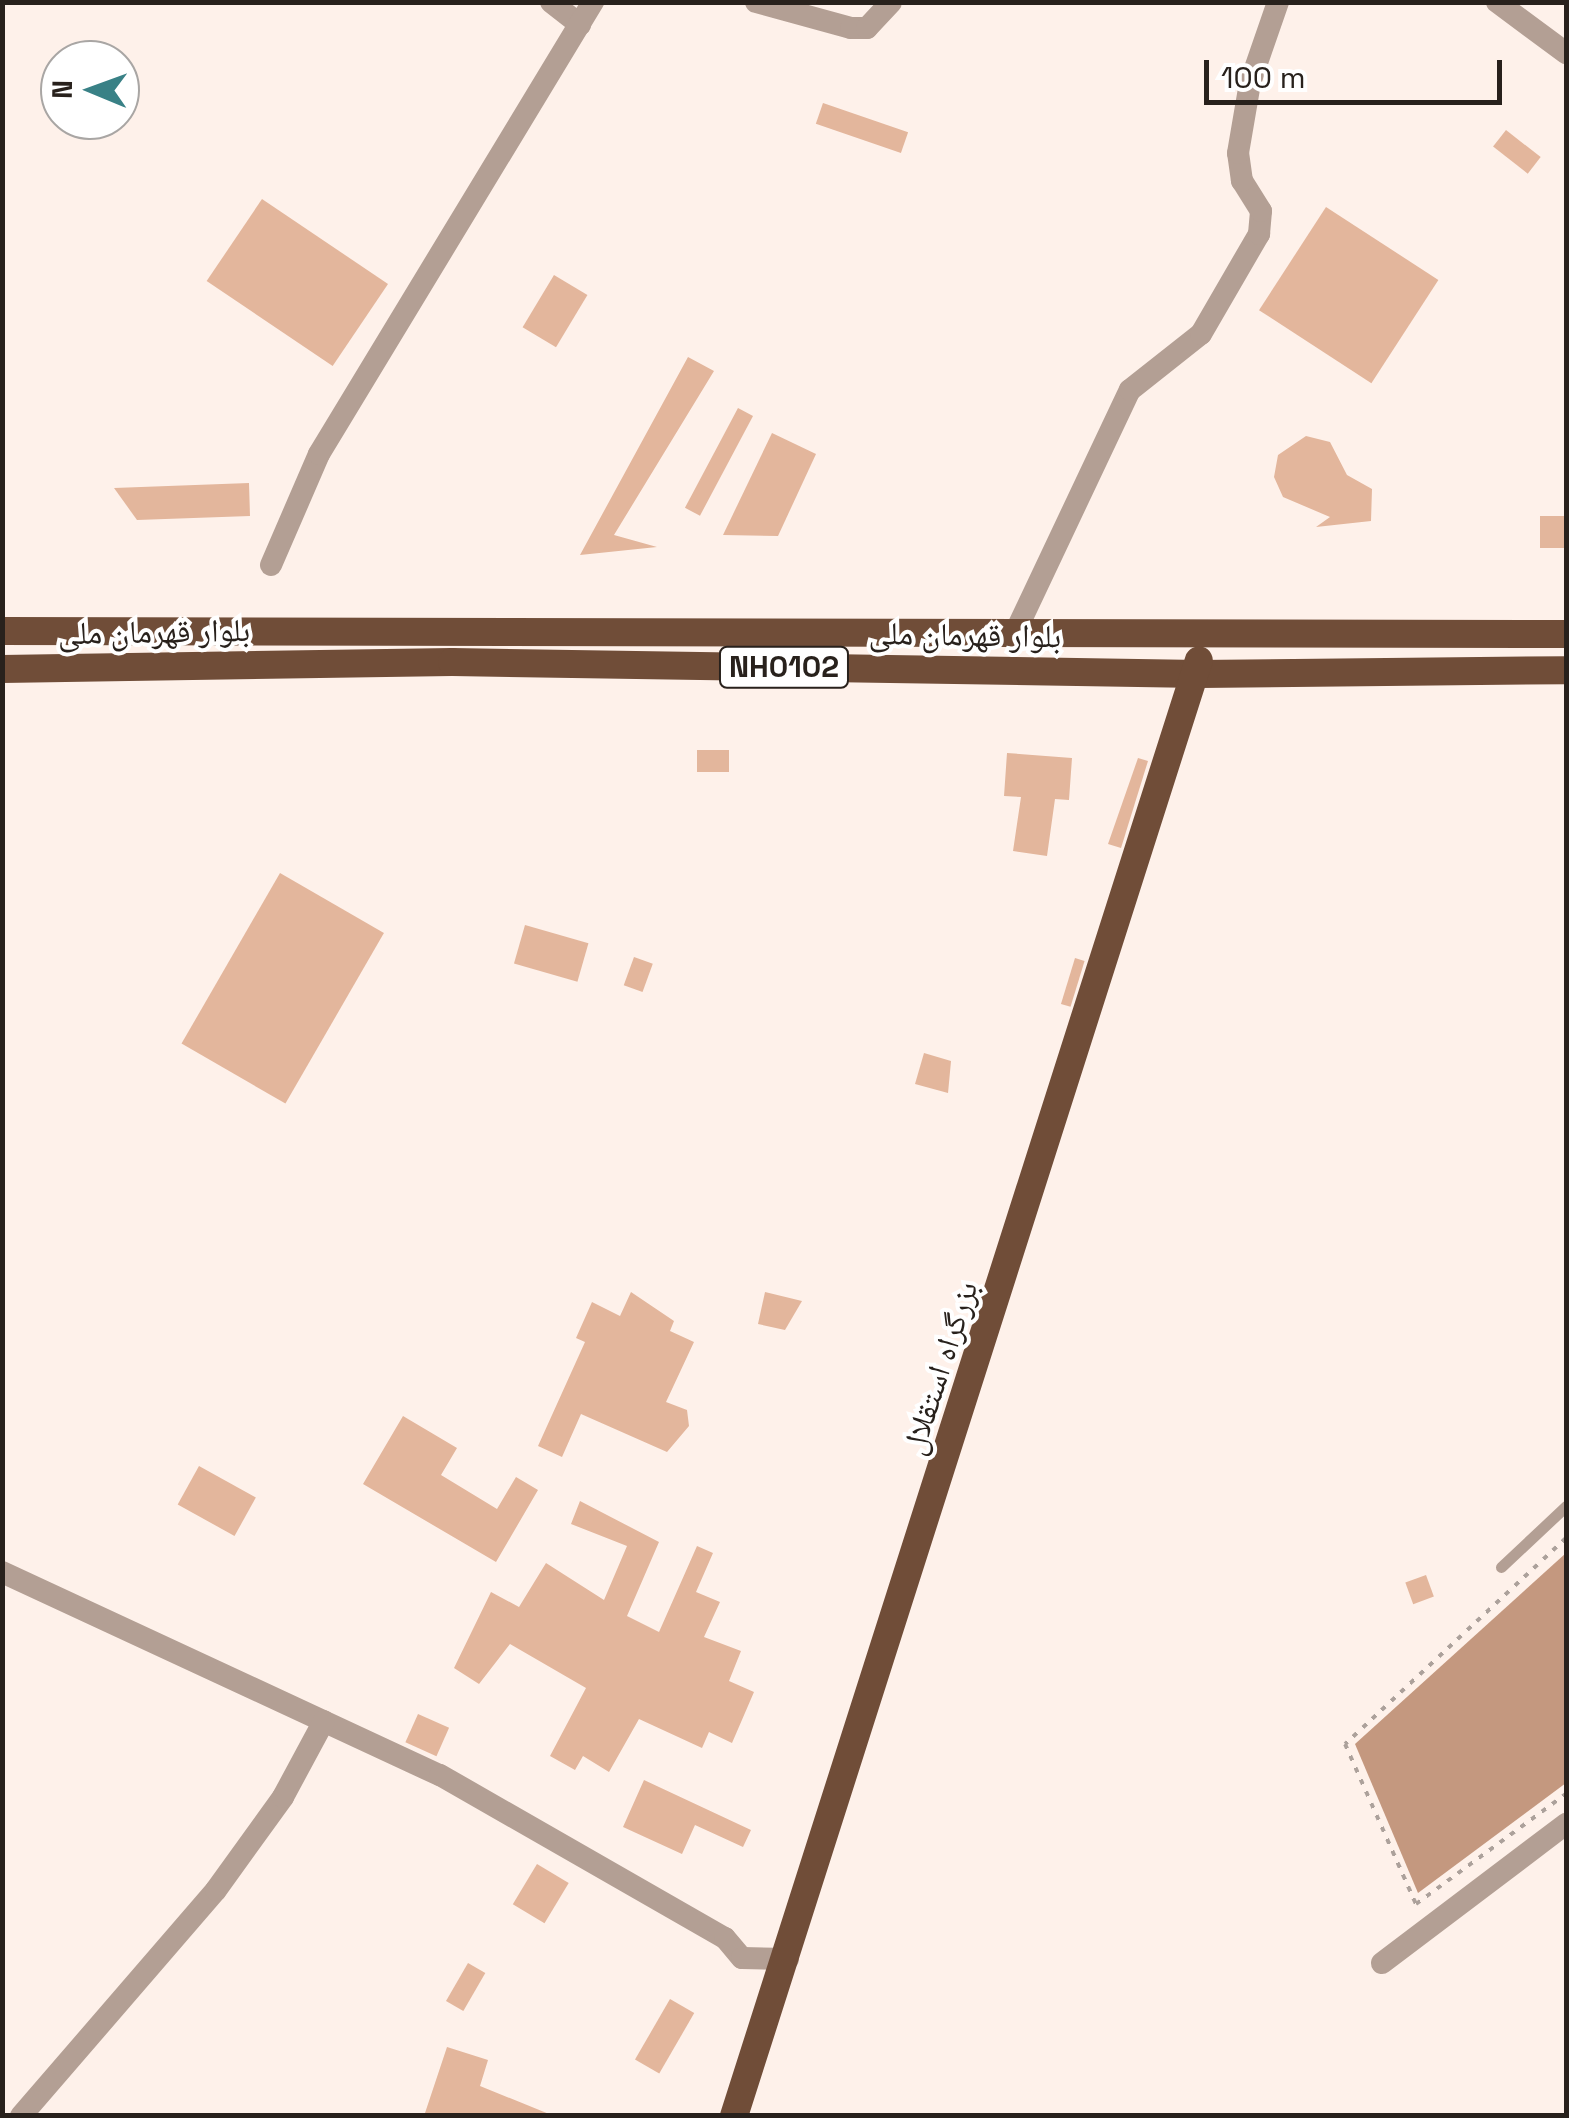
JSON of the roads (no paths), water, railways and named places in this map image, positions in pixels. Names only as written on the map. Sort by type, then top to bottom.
[{"type":"highway","name":"بلوار قهرمان ملی","points":[[2,630],[1200,638],[1566,634]]},
{"type":"highway","name":"بزرگراه استقلال","points":[[734,2116],[788,1960],[1199,674],[1200,638]]},
{"type":"highway","name":"بلوار قهرمان ملی","points":[[2,669],[452,662],[1199,674],[1566,670]]},
{"type":"street","points":[[550,2],[580,25]]},
{"type":"street","points":[[272,565],[319,454],[593,2]]},
{"type":"street","points":[[756,2],[851,28],[866,28],[890,2]]},
{"type":"street","points":[[1013,636],[1130,390],[1201,334],[1260,234],[1260,211],[1242,181],[1238,154],[1250,83],[1278,2]]},
{"type":"street","points":[[1498,2],[1566,53]]},
{"type":"street","points":[[2,1572],[457,1784],[725,1938],[742,1958],[788,1960]]},
{"type":"street","points":[[21,2116],[216,1890],[283,1797],[324,1721]]},
{"type":"street","points":[[1382,1964],[1566,1824]]},
{"type":"lane","points":[[1500,1567],[1566,1506]]}]
